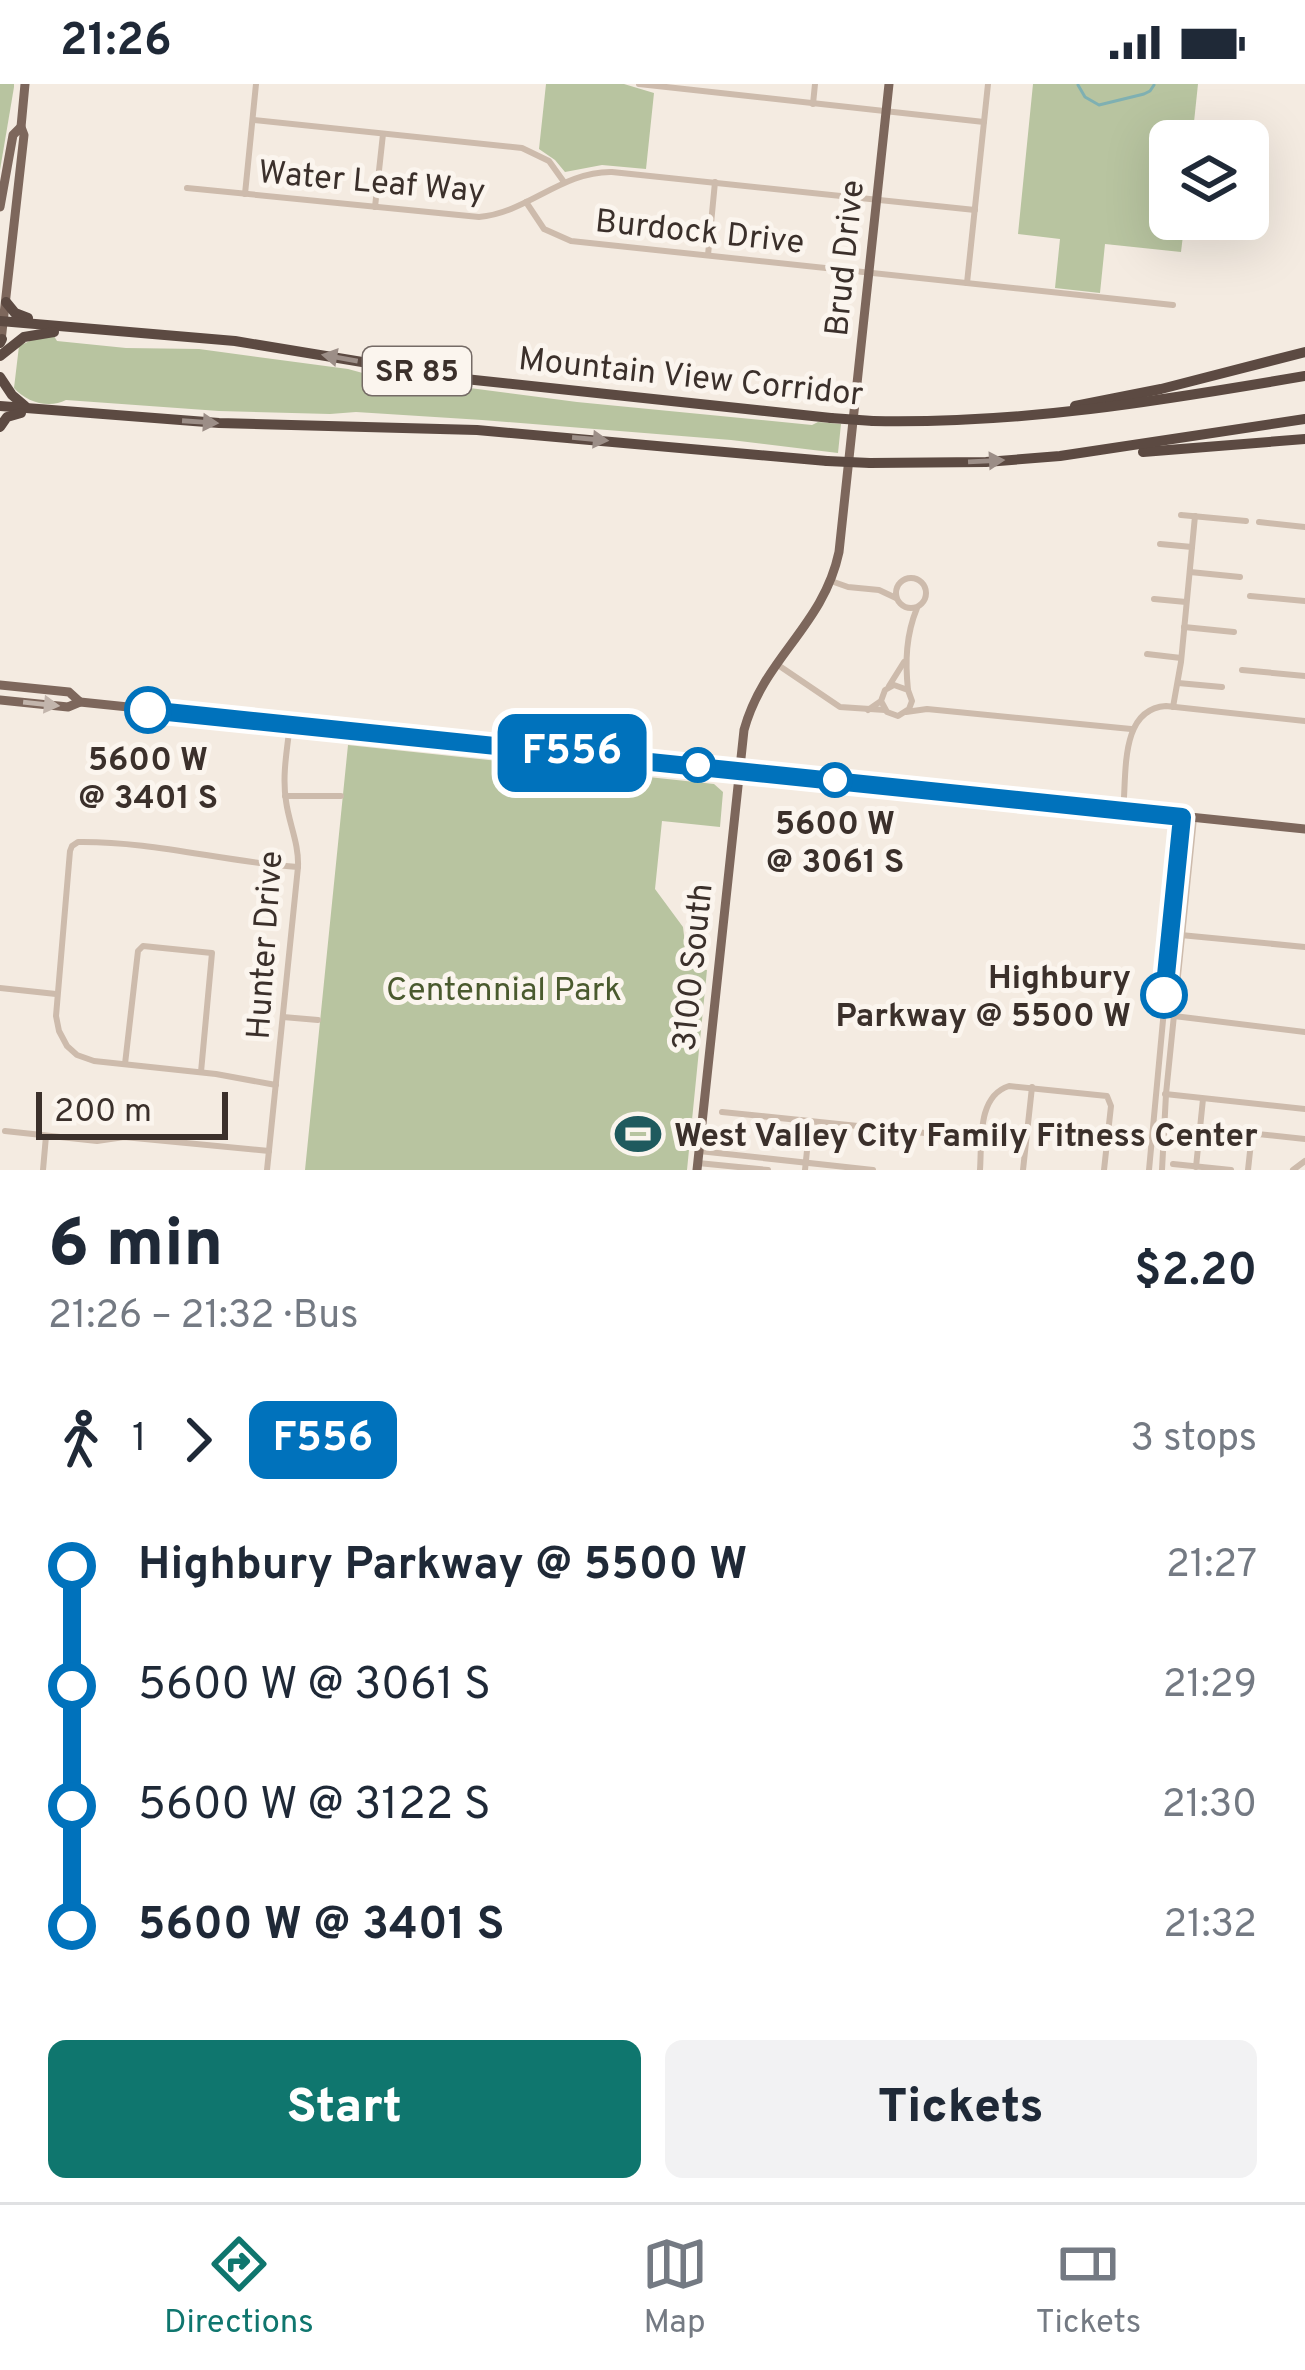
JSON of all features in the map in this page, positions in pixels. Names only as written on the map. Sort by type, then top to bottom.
[{"type":"highway","points":[[6,302],[15,313],[29,318],[160,329],[198,337]]},
{"type":"highway","name":"Mountain View Corridor","points":[[2,321],[198,337],[464,379],[873,421],[1075,413],[1305,376]]},
{"type":"highway","points":[[0,354],[20,339],[41,332],[141,340],[164,335]]},
{"type":"highway","points":[[909,422],[1092,403],[1305,352]]},
{"type":"highway","points":[[0,377],[17,400],[33,409]]},
{"type":"highway","name":"SR 85","points":[[0,406],[250,424],[465,429],[869,463],[986,462],[1098,452],[1305,418]]},
{"type":"highway","points":[[0,427],[7,417],[19,413],[108,421],[135,418]]},
{"type":"highway","points":[[1098,452],[1305,440]]},
{"type":"main road","points":[[0,354],[25,84]]},
{"type":"main road","name":"Brud Drive","points":[[738,769],[746,720],[775,663],[814,616],[831,581],[843,520],[889,84]]},
{"type":"main road","points":[[0,207],[13,135],[21,127]]},
{"type":"main road","points":[[0,685],[69,692],[80,702]]},
{"type":"main road","points":[[0,700],[68,707],[80,702],[1305,830]]},
{"type":"main road","name":"3100 South","points":[[698,1161],[738,769]]},
{"type":"street","points":[[245,194],[256,84]]},
{"type":"street","points":[[639,84],[984,122]]},
{"type":"street","points":[[813,104],[815,84]]},
{"type":"street","points":[[967,283],[988,84]]},
{"type":"street","points":[[253,120],[528,150],[553,165],[565,182]]},
{"type":"street","points":[[375,207],[382,134]]},
{"type":"street","name":"Water Leaf Way","points":[[187,188],[479,217],[502,214],[565,182],[600,172],[975,210]]},
{"type":"street","points":[[708,255],[715,182]]},
{"type":"street","name":"Burdock Drive","points":[[526,202],[544,229],[561,238],[1173,305]]},
{"type":"street","points":[[1181,514],[1246,521]]},
{"type":"street","points":[[1173,706],[1195,516]]},
{"type":"street","points":[[1259,522],[1305,527]]},
{"type":"street","points":[[1160,544],[1192,547]]},
{"type":"street","points":[[1190,572],[1240,577]]},
{"type":"street","points":[[831,581],[879,590],[908,578],[922,583],[926,595],[908,628],[905,659],[911,705],[906,712]]},
{"type":"street","points":[[896,598],[897,586]]},
{"type":"street","points":[[879,590],[903,607],[908,628]]},
{"type":"street","points":[[1250,596],[1305,602]]},
{"type":"street","points":[[1154,599],[1187,602]]},
{"type":"street","points":[[903,607],[916,608]]},
{"type":"street","points":[[1184,627],[1234,632]]},
{"type":"street","points":[[1147,654],[1181,658]]},
{"type":"street","points":[[883,706],[887,688],[905,659]]},
{"type":"street","points":[[775,663],[835,705],[868,710],[883,706]]},
{"type":"street","points":[[1242,670],[1305,676]]},
{"type":"street","points":[[1176,683],[1222,687]]},
{"type":"street","points":[[887,688],[898,685],[927,709]]},
{"type":"street","points":[[883,706],[895,716],[927,709],[1131,729]]},
{"type":"street","points":[[1123,811],[1131,729],[1151,708],[1173,706],[1305,721]]},
{"type":"street","name":"Hunter Drive","points":[[267,1170],[298,867],[285,796],[290,724]]},
{"type":"street","points":[[285,796],[340,796]]},
{"type":"street","points":[[1149,1170],[1170,934],[1188,818]]},
{"type":"street","points":[[1162,1170],[1183,935],[1188,818]]},
{"type":"street","points":[[276,1085],[88,1060],[67,1046],[57,1024],[70,851],[81,841],[298,867]]},
{"type":"street","points":[[1170,934],[1305,947]]},
{"type":"street","points":[[125,1064],[137,955],[143,946],[212,953],[201,1072]]},
{"type":"street","points":[[0,988],[58,994]]},
{"type":"street","points":[[1174,1016],[1305,1032]]},
{"type":"street","points":[[283,1017],[318,1020]]},
{"type":"street","points":[[980,1170],[986,1109],[993,1094],[1005,1087],[1032,1087],[1103,1095],[1109,1100],[1104,1170]]},
{"type":"street","points":[[1023,1170],[1032,1087]]},
{"type":"street","points":[[1155,1093],[1305,1108]]},
{"type":"street","points":[[1196,1167],[1203,1098]]},
{"type":"street","points":[[722,1112],[983,1139]]},
{"type":"street","points":[[805,1166],[810,1121]]},
{"type":"street","points":[[5,1131],[269,1151]]},
{"type":"street","points":[[1239,1132],[1305,1139]]},
{"type":"street","points":[[1248,1170],[1252,1133]]},
{"type":"street","points":[[43,1170],[46,1136]]},
{"type":"street","points":[[698,1161],[873,1170]]},
{"type":"street","points":[[698,1161],[768,1170]]},
{"type":"street","points":[[1293,1170],[1305,1161]]},
{"type":"street","points":[[1173,1164],[1231,1170]]},
{"type":"green space","points":[[0,84],[14,87],[0,170]]},
{"type":"green space","points":[[546,84],[624,84],[654,93],[646,169],[602,165],[565,172],[539,149]]},
{"type":"green space","points":[[1033,84],[1198,84],[1194,120],[1149,120],[1149,240],[1182,240],[1181,252],[1105,244],[1100,293],[1055,288],[1060,239],[1018,234]]},
{"type":"green space","points":[[54,336],[57,341],[126,348],[199,349],[577,402],[841,424],[838,453],[731,440],[356,412],[219,411],[66,400],[38,403],[14,388],[19,346]]},
{"type":"green space","name":"Centennial Park","points":[[348,745],[714,784],[723,792],[720,827],[662,821],[655,889],[683,927],[688,968],[707,970],[687,1170],[305,1170]]},
{"type":"waterway","points":[[1078,85],[1085,97],[1099,105],[1144,94],[1154,85]]},
{"type":"bus line","name":"F556","points":[[148,710],[1182,817],[1164,995]]},
{"type":"place","name":"5600 W @ 3401 S","points":[[148,710]]},
{"type":"place","name":"5600 W @ 3061 S","points":[[835,780]]},
{"type":"place","name":"Highbury Parkway @ 5500 W","points":[[1164,995]]},
{"type":"place","name":"West Valley City Family Fitness Center","points":[[638,1134]]}]
